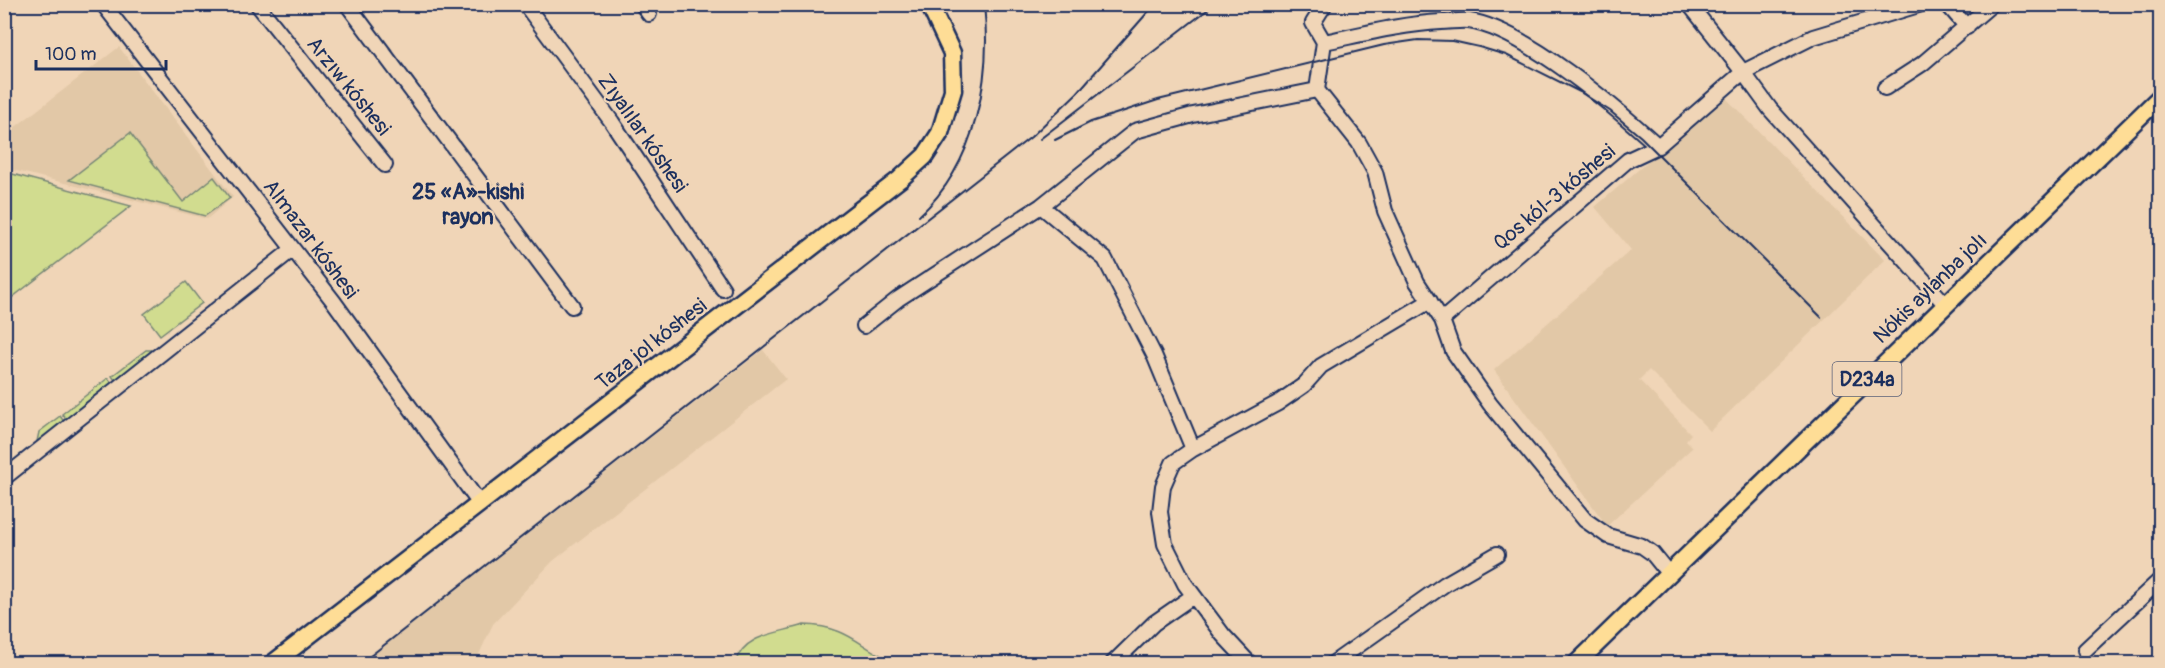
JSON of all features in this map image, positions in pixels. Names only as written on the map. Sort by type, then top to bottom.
[{"type":"main road","name":"Taza jol kóshesi","points":[[272,663],[892,186],[925,156],[940,133],[953,90],[952,53],[929,4]]},
{"type":"main road","name":"Nókis aylanba jolı","points":[[1576,663],[2160,97]]},
{"type":"street","name":"Arzıw kóshesi","points":[[257,4],[386,165]]},
{"type":"street","points":[[347,4],[572,306]]},
{"type":"street","name":"Zıyalılar kóshesi","points":[[525,4],[612,122],[723,289]]},
{"type":"street","points":[[1325,4],[1312,23],[1324,42],[1317,90],[1359,143],[1375,172],[1385,212],[1418,282],[1442,320],[1454,351],[1490,404],[1585,520],[1608,536],[1642,546],[1652,553],[1669,574]]},
{"type":"street","points":[[1689,4],[1770,109],[1946,304]]},
{"type":"street","points":[[1658,146],[1743,72],[1813,37],[1922,4]]},
{"type":"street","points":[[1947,4],[1967,27]]},
{"type":"street","points":[[1885,88],[1922,64],[1992,4]]},
{"type":"street","name":"Almazar kóshesi","points":[[108,6],[293,249],[480,504]]},
{"type":"street","name":"Qos kól-3 kóshesi","points":[[1324,42],[1414,24],[1468,21],[1501,32],[1530,48],[1606,99],[1658,146],[1628,160],[1442,320]]},
{"type":"street","points":[[864,326],[898,298],[1041,206],[1135,131],[1193,115],[1317,90]]},
{"type":"street","points":[[1041,206],[1105,259],[1154,355],[1193,449]]},
{"type":"street","points":[[4,478],[293,249]]},
{"type":"street","points":[[1250,663],[1223,635],[1193,596],[1165,544],[1160,512],[1163,486],[1173,464],[1193,449],[1278,403],[1304,385],[1321,366],[1430,301]]},
{"type":"street","points":[[1332,663],[1445,584],[1497,554]]},
{"type":"street","points":[[2085,650],[2160,580]]},
{"type":"street","points":[[1112,663],[1154,623],[1193,596]]},
{"type":"shaded area","points":[[119,47],[233,197],[207,219],[5,168],[5,135]]},
{"type":"shaded area","points":[[1724,96],[1885,260],[1710,431],[1649,370],[1639,380],[1691,434],[1686,440],[1693,447],[1607,526],[1494,370],[1631,250],[1595,207]]},
{"type":"shaded area","points":[[763,350],[786,379],[553,561],[493,624],[475,663],[363,663]]},
{"type":"green space","points":[[130,133],[183,202],[214,177],[230,198],[205,216],[69,180]]},
{"type":"green space","points":[[5,172],[131,206],[5,303]]},
{"type":"green space","points":[[186,282],[202,303],[160,335],[144,314]]},
{"type":"green space","points":[[146,350],[154,350],[117,383],[112,376]]},
{"type":"green space","points":[[108,378],[114,385],[68,421],[62,414]]},
{"type":"green space","points":[[60,416],[65,423],[36,446],[39,432]]},
{"type":"green space","points":[[804,625],[835,630],[889,659],[903,663],[735,663],[740,653],[754,640]]},
{"type":"railway","points":[[919,216],[938,195],[954,171],[967,146],[976,118],[985,61],[984,4]]},
{"type":"railway","points":[[360,664],[1031,137],[1077,93],[1155,4]]},
{"type":"railway","points":[[1040,139],[1215,4]]},
{"type":"railway","points":[[1055,140],[1091,122],[1158,100],[1384,45],[1418,40],[1452,41],[1479,47],[1506,55],[1580,92],[1610,111],[1641,137],[1821,317]]},
{"type":"district","name":"25 «A»-kishi rayon","points":[[468,204]]}]
